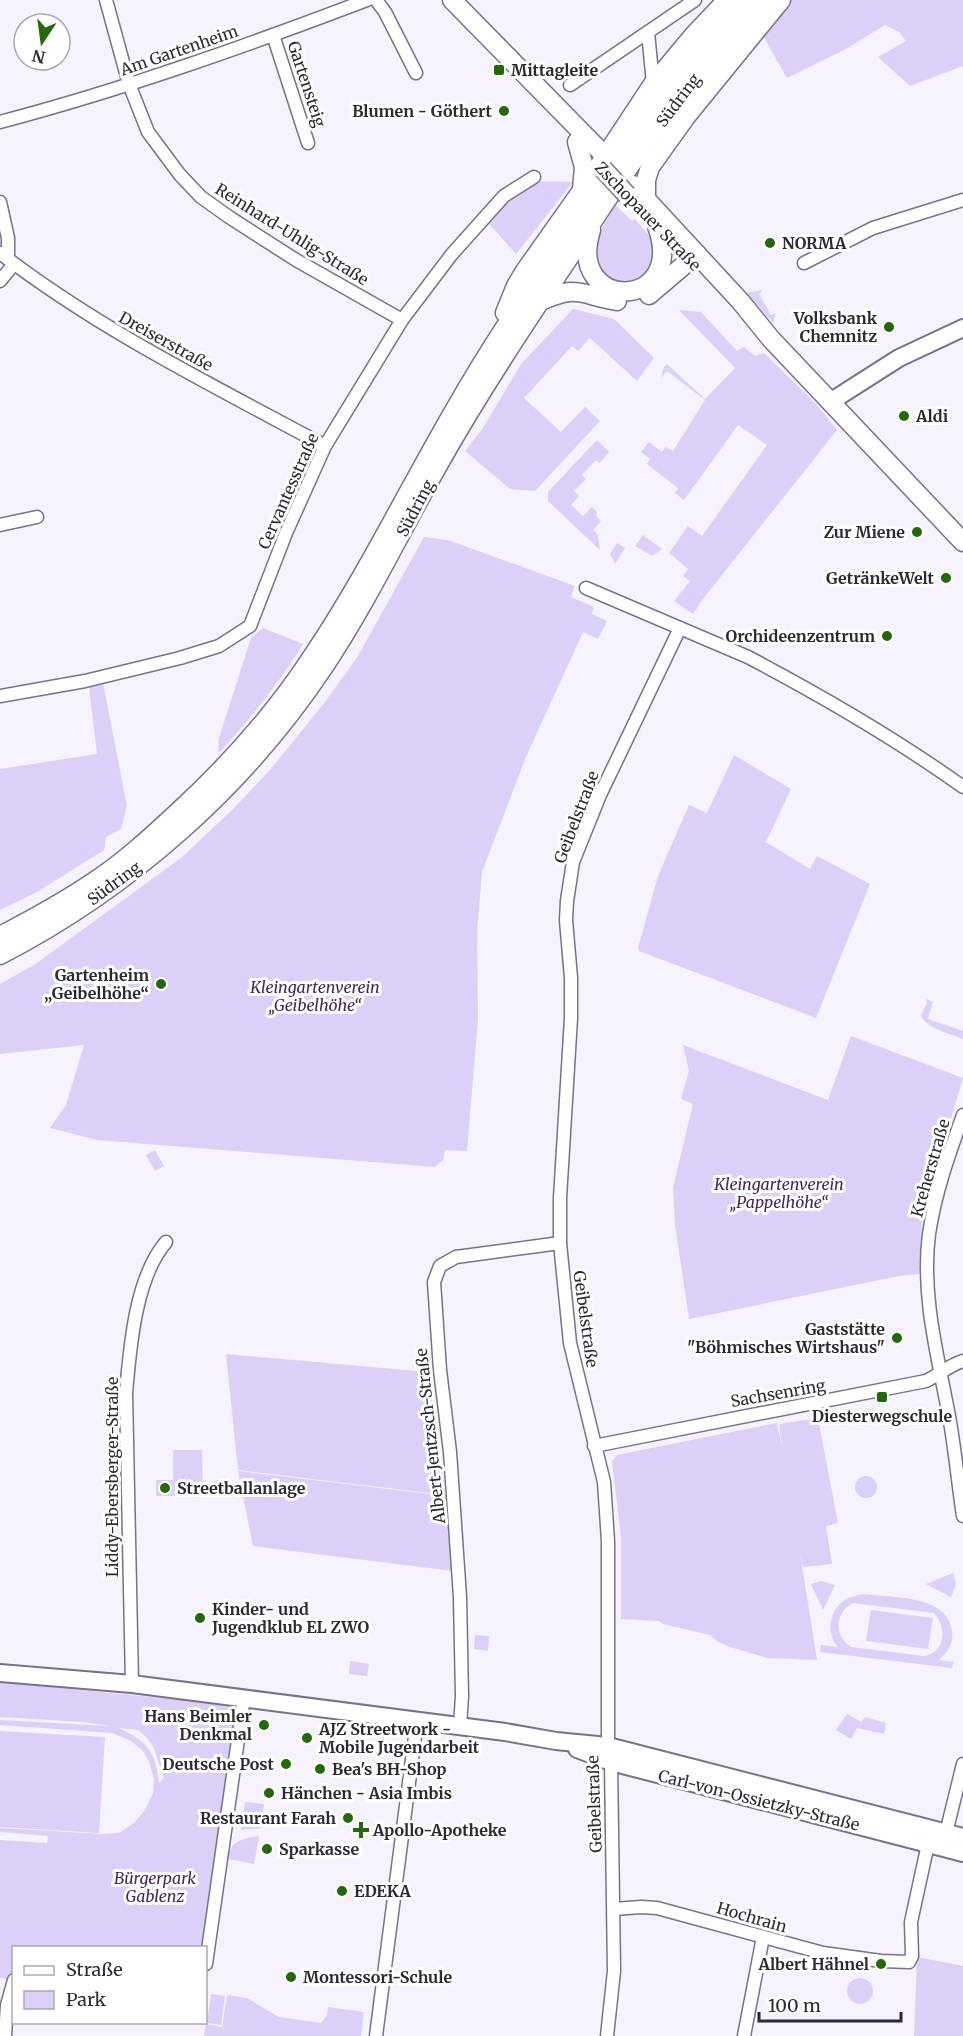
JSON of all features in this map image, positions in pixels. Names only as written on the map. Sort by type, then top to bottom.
[{"type":"main road","name":"Zschopauer Straße","points":[[452,0],[534,86],[548,108],[630,190],[657,226],[694,257]]},
{"type":"main road","points":[[494,345],[516,286],[582,189],[604,162],[627,122],[653,84],[727,0]]},
{"type":"main road","name":"Südring","points":[[0,936],[41,915],[88,886],[145,843],[220,772],[256,733],[315,654],[383,539],[451,415],[552,256],[662,95],[705,43],[748,0]]},
{"type":"main road","name":"Südring","points":[[0,955],[89,902],[138,866],[216,797],[261,747],[323,668],[395,546],[469,412],[597,214],[676,99],[718,49],[768,0]]},
{"type":"main road","points":[[646,199],[646,180],[650,167],[688,114],[781,0]]},
{"type":"main road","points":[[582,189],[584,167],[577,135],[614,129],[627,122]]},
{"type":"main road","name":"Zschopauer Straße","points":[[630,190],[646,199],[737,310],[771,339],[963,542]]},
{"type":"main road","points":[[597,214],[587,242],[587,259],[593,275],[606,287],[622,292],[639,289],[658,273],[663,250],[657,226]]},
{"type":"main road","points":[[538,302],[570,291],[625,302],[637,300],[650,295],[694,257]]},
{"type":"street","name":"Reinhard-Uhlig-Straße","points":[[106,0],[129,84],[148,132],[180,175],[201,197],[230,217],[296,260],[402,320]]},
{"type":"street","name":"Am Gartenheim","points":[[0,122],[129,84],[367,0]]},
{"type":"street","points":[[376,0],[385,12],[416,73]]},
{"type":"street","points":[[570,85],[694,0]]},
{"type":"street","points":[[648,33],[653,84]]},
{"type":"street","name":"Gartensteig","points":[[273,35],[308,143]]},
{"type":"street","name":"Cervantesstraße","points":[[0,696],[85,681],[180,658],[219,646],[250,626],[286,532],[325,446],[402,320],[452,254],[497,203],[534,177]]},
{"type":"street","points":[[804,264],[873,228],[963,200]]},
{"type":"street","points":[[0,202],[8,238],[7,258],[0,281]]},
{"type":"street","name":"Dreiserstraße","points":[[7,258],[63,299],[119,334],[325,446]]},
{"type":"street","points":[[830,402],[900,358],[963,328]]},
{"type":"street","points":[[0,525],[37,517]]},
{"type":"street","points":[[586,588],[748,657],[830,702],[963,787]]},
{"type":"street","name":"Geibelstraße","points":[[608,2036],[614,1971],[614,1909],[608,1541],[604,1482],[570,1343],[560,1243],[560,1198],[571,1018],[571,978],[566,920],[573,862],[609,776],[680,628]]},
{"type":"street","name":"Kreherstraße","points":[[963,1115],[937,1195],[929,1236],[928,1285],[931,1319],[950,1420],[963,1516]]},
{"type":"street","name":"Liddy-Ebersberger-Straße","points":[[132,1684],[126,1393],[130,1347],[138,1305],[159,1250],[166,1242]]},
{"type":"street","name":"Albert-Jentzsch-Straße","points":[[460,1726],[462,1696],[460,1594],[450,1452],[440,1370],[434,1282],[440,1266],[456,1257],[560,1243]]},
{"type":"street","name":"Sachsenring","points":[[594,1446],[926,1381],[941,1374],[951,1365],[963,1361]]},
{"type":"street","name":"Carl-von-Ossietzky-Straße","points":[[0,1673],[132,1684],[460,1726],[556,1742],[963,1838]]},
{"type":"street","points":[[207,1957],[244,1698]]},
{"type":"street","points":[[375,2036],[417,1721]]},
{"type":"street","name":"Carl-von-Ossietzky-Straße","points":[[610,1754],[963,1853]]},
{"type":"street","points":[[928,1844],[946,1833],[963,1764]]},
{"type":"street","name":"Hochrain","points":[[614,1909],[641,1907],[664,1910],[823,1953],[905,1962],[911,1960],[911,1922],[928,1844]]},
{"type":"street","points":[[744,2036],[763,1937]]},
{"type":"street","points":[[5,2036],[12,1987]]},
{"type":"green space","points":[[791,0],[963,0],[963,66],[910,86],[878,57],[906,41],[899,32],[885,25],[846,49],[787,78],[762,34]]},
{"type":"green space","points":[[537,181],[573,182],[516,254],[484,218],[506,198]]},
{"type":"green space","points":[[615,205],[632,221],[635,219],[650,237],[653,256],[658,259],[639,282],[612,282],[595,263],[596,239]]},
{"type":"green space","points":[[763,290],[759,294],[771,315],[776,313],[773,323],[747,293]]},
{"type":"green space","points":[[573,309],[614,319],[654,358],[637,381],[590,338],[578,351],[572,346],[524,398],[561,432],[585,407],[600,421],[535,491],[510,489],[465,451],[483,428],[521,364]]},
{"type":"green space","points":[[679,310],[701,312],[737,351],[744,347],[755,356],[764,353],[817,405],[837,430],[693,614],[674,601],[690,581],[683,576],[688,569],[669,553],[688,526],[702,536],[767,445],[738,425],[684,500],[675,493],[678,488],[647,464],[650,459],[641,452],[649,442],[662,452],[666,447],[673,451],[705,400],[667,371],[661,378],[664,367],[667,364],[705,399],[735,368]]},
{"type":"green space","points":[[597,440],[609,452],[600,463],[596,460],[582,475],[586,479],[574,491],[579,496],[571,505],[583,516],[592,507],[597,512],[596,516],[601,521],[593,530],[598,535],[600,550],[548,501],[548,492]]},
{"type":"green space","points":[[643,535],[662,549],[652,556],[635,546]]},
{"type":"green space","name":"Kleingartenverein „Geibelhöhe“","points":[[424,537],[448,540],[575,586],[571,597],[594,607],[592,614],[607,621],[598,639],[583,632],[526,757],[482,872],[477,932],[478,1019],[467,1151],[445,1150],[443,1160],[435,1167],[97,1140],[50,1128],[66,1105],[84,1045],[0,1054],[0,984],[34,965],[181,858],[270,770],[325,702],[358,656]]},
{"type":"green space","points":[[617,543],[625,548],[615,564],[610,554]]},
{"type":"green space","points":[[263,628],[303,644],[265,699],[218,752],[219,738],[251,638]]},
{"type":"green space","points":[[103,683],[127,806],[121,829],[106,837],[104,850],[37,892],[0,910],[0,769],[97,754],[89,687]]},
{"type":"green space","points":[[734,755],[791,789],[766,842],[810,869],[817,856],[870,884],[816,1018],[639,951],[638,948],[658,876],[689,805],[707,813]]},
{"type":"green space","points":[[926,999],[933,1002],[928,1019],[963,1031],[963,1039],[939,1030],[924,1020],[921,1015],[927,1003]]},
{"type":"green space","name":"Kleingartenverein „Pappelhöhe“","points":[[851,1036],[963,1078],[922,1215],[919,1274],[899,1276],[689,1319],[675,1225],[673,1188],[693,1104],[681,1099],[689,1071],[683,1045],[828,1100]]},
{"type":"green space","points":[[155,1150],[164,1166],[155,1171],[146,1155]]},
{"type":"green space","points":[[226,1354],[428,1372],[446,1495],[238,1470]]},
{"type":"green space","points":[[818,1418],[838,1523],[826,1526],[832,1564],[803,1567],[800,1553],[817,1660],[767,1658],[730,1647],[718,1642],[710,1635],[663,1624],[659,1621],[621,1619],[621,1536],[612,1462],[617,1455],[777,1423],[782,1446],[779,1424]]},
{"type":"green space","points":[[173,1450],[202,1450],[203,1496],[156,1496],[156,1480],[173,1480]]},
{"type":"green space","points":[[238,1471],[447,1496],[453,1571],[253,1546]]},
{"type":"green space","points":[[866,1476],[874,1479],[877,1487],[874,1495],[866,1498],[858,1495],[855,1487],[858,1479]]},
{"type":"green space","points":[[953,1573],[956,1584],[951,1597],[926,1584]]},
{"type":"green space","points":[[821,1581],[835,1585],[823,1610],[811,1584]]},
{"type":"green space","points":[[863,1594],[917,1600],[940,1610],[948,1619],[952,1639],[950,1647],[939,1660],[954,1662],[952,1668],[820,1652],[821,1645],[838,1647],[832,1637],[830,1625],[837,1608],[843,1601]],"holes":[[[853,1603],[934,1613],[941,1625],[942,1639],[937,1650],[924,1656],[851,1647],[841,1637],[838,1625],[842,1613]]]},
{"type":"green space","points":[[871,1610],[933,1618],[928,1649],[866,1641]]},
{"type":"green space","points":[[475,1635],[489,1636],[488,1651],[474,1649]]},
{"type":"green space","points":[[350,1661],[369,1664],[367,1676],[349,1674]]},
{"type":"green space","name":"Bürgerpark Gablenz","points":[[0,1682],[161,1698],[167,1695],[244,1698],[206,1946],[12,1946],[12,1980],[0,1978],[0,1840],[47,1843],[48,1836],[0,1832],[0,1828],[119,1833],[134,1823],[145,1810],[153,1793],[154,1779],[149,1761],[142,1750],[131,1741],[112,1733],[0,1725],[0,1720],[109,1726],[83,1722],[0,1717]],"holes":[[[119,1728],[138,1730],[153,1746],[164,1778],[159,1783],[155,1763],[148,1749],[137,1738]]]},
{"type":"green space","points":[[847,1714],[861,1722],[865,1717],[886,1723],[884,1734],[857,1728],[851,1739],[836,1730]]},
{"type":"green space","points":[[0,1731],[105,1737],[99,1833],[0,1827]]},
{"type":"green space","points":[[245,1802],[264,1804],[261,1828],[241,1830]]},
{"type":"green space","points":[[259,1836],[254,1864],[228,1859],[231,1848],[238,1841]]},
{"type":"green space","points":[[917,1957],[963,1966],[963,2036],[914,2036]]},
{"type":"green space","points":[[860,1978],[869,1982],[873,1991],[869,2000],[860,2004],[851,2000],[847,1991],[851,1982]]},
{"type":"green space","points":[[211,1994],[225,1996],[221,2025],[207,2023]]},
{"type":"green space","points":[[227,1995],[247,1998],[279,2017],[321,2023],[327,2015],[328,2007],[364,2012],[361,2036],[204,2036],[206,2024],[222,2027]]},
{"type":"place","name":"Mittagleite","points":[[499,70]]},
{"type":"place","name":"Blumen - Göthert","points":[[504,111]]},
{"type":"place","name":"NORMA","points":[[770,243]]},
{"type":"place","name":"Volksbank Chemnitz","points":[[889,327]]},
{"type":"place","name":"Aldi","points":[[904,416]]},
{"type":"place","name":"Zur Miene","points":[[917,532]]},
{"type":"place","name":"GetränkeWelt","points":[[946,578]]},
{"type":"place","name":"Orchideenzentrum","points":[[887,636]]},
{"type":"place","name":"Gartenheim „Geibelhöhe“","points":[[161,984]]},
{"type":"place","name":"Gaststätte \"Böhmisches Wirtshaus\"","points":[[897,1338]]},
{"type":"place","name":"Diesterwegschule","points":[[882,1397]]},
{"type":"place","name":"Streetballanlage","points":[[165,1488]]},
{"type":"place","name":"Kinder- und Jugendklub EL ZWO","points":[[200,1618]]},
{"type":"place","name":"Hans Beimler Denkmal","points":[[264,1725]]},
{"type":"place","name":"AJZ Streetwork - Mobile Jugendarbeit","points":[[307,1738]]},
{"type":"place","name":"Deutsche Post","points":[[286,1764]]},
{"type":"place","name":"Bea's BH-Shop","points":[[320,1769]]},
{"type":"place","name":"Hänchen - Asia Imbis","points":[[269,1793]]},
{"type":"place","name":"Restaurant Farah","points":[[348,1818]]},
{"type":"place","name":"Apollo-Apotheke","points":[[361,1830]]},
{"type":"place","name":"Sparkasse","points":[[267,1849]]},
{"type":"place","name":"EDEKA","points":[[342,1891]]},
{"type":"place","name":"Albert Hähnel","points":[[881,1964]]},
{"type":"place","name":"Montessori-Schule","points":[[291,1977]]}]
